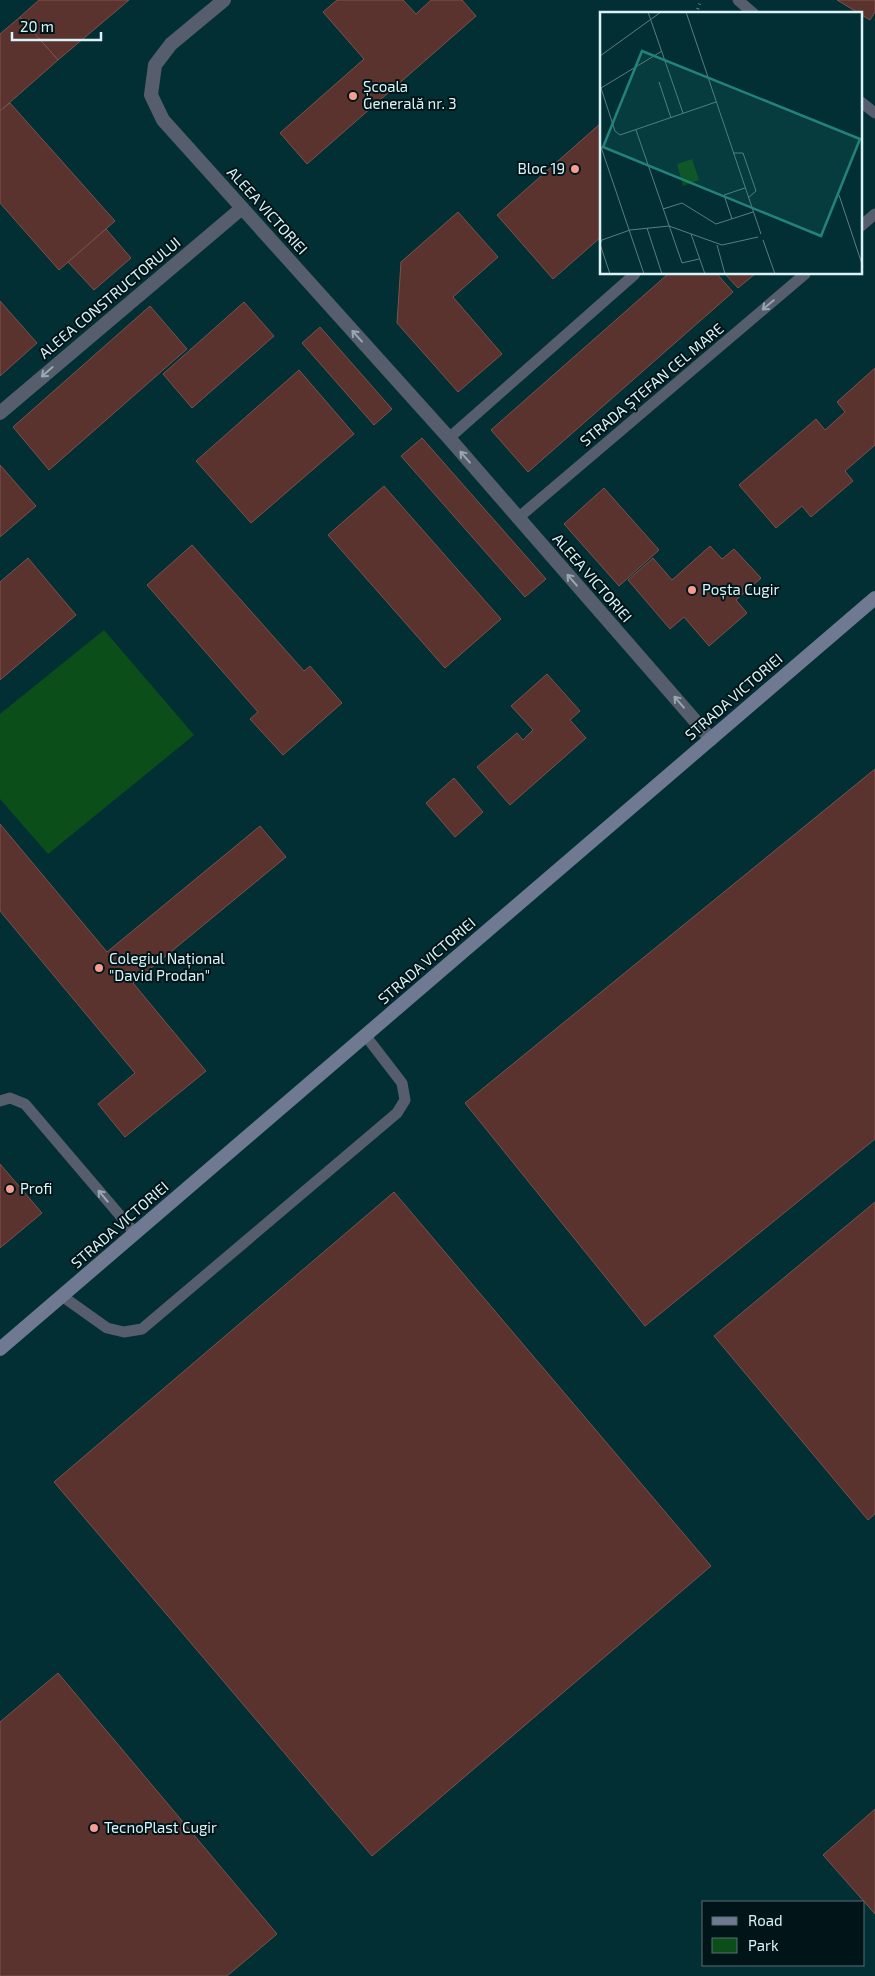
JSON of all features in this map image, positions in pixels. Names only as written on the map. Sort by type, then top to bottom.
[{"type":"main road","name":"STRADA VICTORIEI","points":[[0,1349],[875,598]]},
{"type":"street","name":"ALEEA VICTORIEI","points":[[224,0],[171,44],[154,65],[151,96],[163,120],[448,438],[711,739]]},
{"type":"street","name":"ALEEA CONSTRUCTORULUI","points":[[0,413],[242,208]]},
{"type":"lane","points":[[738,0],[752,12]]},
{"type":"lane","points":[[862,103],[875,113]]},
{"type":"lane","points":[[862,225],[875,214]]},
{"type":"lane","points":[[448,438],[634,275]]},
{"type":"lane","name":"STRADA ȘTEFAN CEL MARE","points":[[518,518],[804,275]]},
{"type":"lane","points":[[62,1296],[107,1328],[124,1332],[142,1329],[397,1113],[405,1100],[402,1083],[365,1035]]},
{"type":"lane","points":[[0,1101],[10,1098],[25,1104],[135,1233]]},
{"type":"path","points":[[697,12],[701,0]]},
{"type":"green space","points":[[104,630],[194,735],[48,854],[0,799],[0,714]]},
{"type":"building","points":[[39,0],[129,0],[58,60],[20,17]]},
{"type":"building","name":"Școala Generală nr. 3","points":[[337,0],[403,0],[416,14],[431,0],[462,0],[476,16],[307,164],[280,133],[364,59],[323,12]]},
{"type":"building","points":[[837,0],[875,0],[875,12],[870,20],[862,15],[862,12],[857,12]]},
{"type":"building","points":[[20,17],[58,60],[0,111],[0,34]]},
{"type":"building","points":[[10,103],[115,221],[59,270],[0,203],[0,111]]},
{"type":"building","name":"Bloc 19","points":[[600,124],[600,238],[553,279],[497,215]]},
{"type":"building","points":[[458,212],[498,257],[453,297],[502,354],[458,392],[397,323],[401,262]]},
{"type":"building","points":[[106,229],[131,258],[94,290],[68,262]]},
{"type":"building","points":[[667,275],[718,275],[733,292],[528,472],[491,430]]},
{"type":"building","points":[[726,275],[754,275],[738,288]]},
{"type":"building","points":[[0,301],[37,343],[0,376]]},
{"type":"building","points":[[244,302],[274,336],[192,408],[163,374]]},
{"type":"building","points":[[150,306],[187,349],[49,470],[13,427]]},
{"type":"building","points":[[320,327],[392,409],[374,425],[302,343]]},
{"type":"building","points":[[875,368],[875,445],[845,471],[853,481],[811,517],[802,506],[776,528],[739,485],[816,419],[825,430],[845,412],[837,402]]},
{"type":"building","points":[[299,370],[354,434],[251,523],[196,461]]},
{"type":"building","points":[[422,438],[546,579],[525,597],[401,456]]},
{"type":"building","points":[[0,465],[36,506],[0,537]]},
{"type":"building","points":[[384,486],[501,619],[445,668],[328,535]]},
{"type":"building","points":[[604,488],[659,550],[619,586],[564,524]]},
{"type":"building","points":[[192,545],[304,671],[310,666],[342,703],[283,755],[250,719],[258,712],[147,585]]},
{"type":"building","name":"Poșta Cugir","points":[[710,546],[722,559],[734,549],[761,578],[736,600],[747,613],[709,646],[684,617],[670,629],[628,580],[653,558],[672,580]]},
{"type":"building","points":[[28,558],[76,615],[0,680],[0,582]]},
{"type":"building","points":[[547,674],[580,711],[570,720],[586,738],[510,805],[477,767],[517,733],[523,740],[533,730],[511,706]]},
{"type":"building","points":[[875,769],[875,1139],[645,1326],[465,1103]]},
{"type":"building","points":[[454,778],[483,812],[455,837],[426,803]]},
{"type":"building","name":"Colegiul Național \"David Prodan\"","points":[[0,824],[107,952],[260,826],[286,857],[133,983],[206,1071],[125,1137],[98,1104],[135,1073],[0,911]]},
{"type":"building","name":"Profi","points":[[0,1164],[42,1213],[0,1248]]},
{"type":"building","points":[[394,1192],[711,1566],[372,1856],[54,1482]]},
{"type":"building","points":[[875,1202],[875,1514],[868,1520],[714,1336]]},
{"type":"building","name":"TecnoPlast Cugir","points":[[58,1673],[277,1934],[227,1976],[0,1976],[0,1722]]},
{"type":"building","points":[[875,1809],[875,1914],[865,1901],[823,1855]]},
{"type":"place","name":"Școala Generală nr. 3","points":[[353,96]]},
{"type":"place","name":"Bloc 19","points":[[575,169]]},
{"type":"place","name":"Poșta Cugir","points":[[692,590]]},
{"type":"place","name":"Colegiul Național \"David Prodan\"","points":[[99,968]]},
{"type":"place","name":"Profi","points":[[10,1189]]},
{"type":"place","name":"TecnoPlast Cugir","points":[[94,1828]]}]
